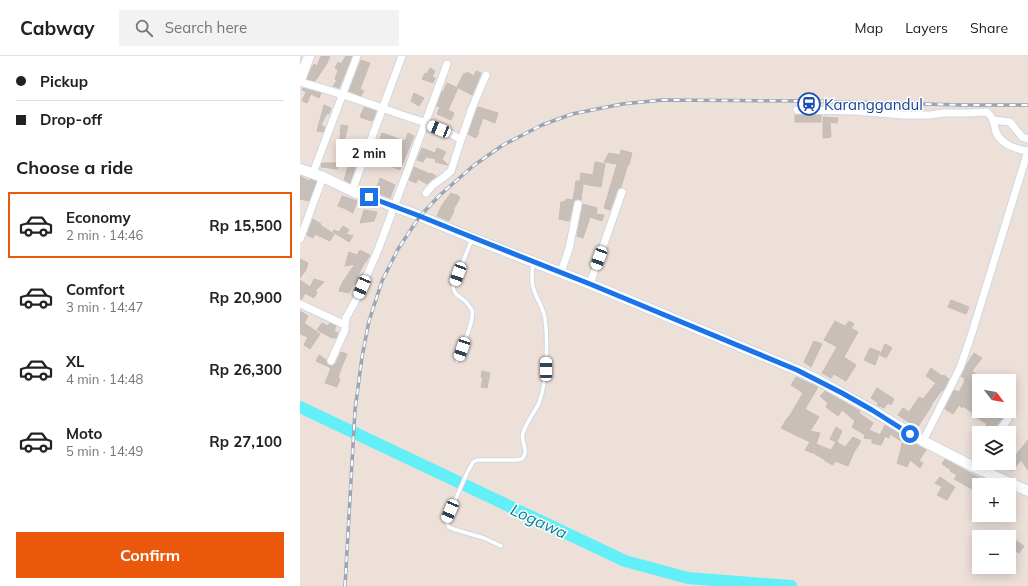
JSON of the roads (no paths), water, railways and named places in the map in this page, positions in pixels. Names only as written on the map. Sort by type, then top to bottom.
[{"type":"main road","points":[[300,81],[309,56]]},
{"type":"main road","points":[[300,169],[322,177],[352,191],[561,272],[810,376],[872,410],[923,442],[972,466]]},
{"type":"main road","points":[[981,470],[1028,491]]},
{"type":"street","points":[[312,173],[357,56]]},
{"type":"street","points":[[352,191],[402,56]]},
{"type":"street","points":[[331,361],[345,330],[346,318],[357,298],[378,250],[447,64]]},
{"type":"street","points":[[426,193],[433,185],[451,171],[472,108],[486,75]]},
{"type":"street","points":[[300,81],[343,94],[425,123],[453,134],[461,140]]},
{"type":"street","points":[[797,110],[855,111],[902,115],[987,112],[993,120],[997,133],[1002,141],[1018,149],[1028,151],[960,368],[923,442]]},
{"type":"street","points":[[993,120],[1010,122],[1022,137],[1028,139]]},
{"type":"street","points":[[300,238],[322,177]]},
{"type":"street","points":[[590,284],[622,192]]},
{"type":"street","points":[[561,272],[569,249],[578,204]]},
{"type":"street","points":[[300,304],[345,325]]},
{"type":"street","points":[[1002,426],[1008,419]]},
{"type":"lane","points":[[457,361],[472,320],[472,310],[464,299],[458,296],[454,291],[453,286],[472,238]]},
{"type":"lane","points":[[501,546],[484,538],[453,529],[449,527],[446,521],[467,473],[475,460],[516,460],[522,459],[525,453],[522,442],[523,432],[534,414],[539,402],[543,390],[546,369],[545,319],[541,304],[533,288],[531,272],[533,261]]},
{"type":"waterway","name":"Logawa","points":[[300,407],[625,561],[688,578],[791,586]]},
{"type":"railway","points":[[345,586],[355,410],[362,357],[369,321],[382,281],[398,249],[420,216],[440,195],[473,166],[503,145],[542,125],[572,114],[622,104],[662,100],[1028,105]]},
{"type":"place","name":"Karanggandul","points":[[809,104]]}]
